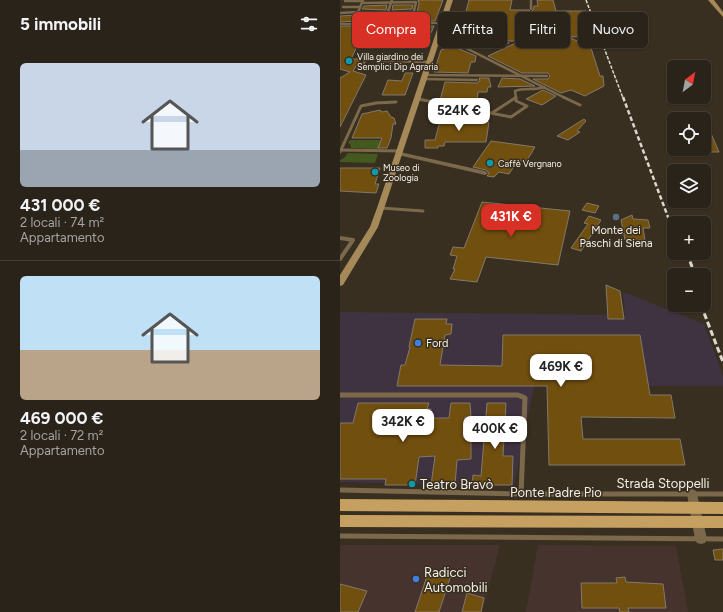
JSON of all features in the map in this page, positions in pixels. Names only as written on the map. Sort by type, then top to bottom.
[{"type":"main road","points":[[446,12],[450,0]]},
{"type":"main road","points":[[711,0],[723,15]]},
{"type":"main road","points":[[340,283],[374,227],[418,99],[438,34]]},
{"type":"main road","name":"Ponte Padre Pio","points":[[340,505],[723,508]]},
{"type":"main road","points":[[340,521],[723,522]]},
{"type":"street","points":[[340,24],[438,23]]},
{"type":"street","points":[[400,153],[485,173]]},
{"type":"street","points":[[692,494],[701,539]]},
{"type":"lane","points":[[531,0],[531,9]]},
{"type":"lane","points":[[345,1],[416,1],[414,12]]},
{"type":"lane","points":[[387,12],[391,1]]},
{"type":"lane","points":[[358,12],[363,2]]},
{"type":"lane","points":[[343,7],[360,7]]},
{"type":"lane","points":[[340,13],[352,12]]},
{"type":"lane","points":[[467,48],[580,105]]},
{"type":"lane","points":[[383,61],[376,66],[362,69],[367,56],[383,61],[430,62]]},
{"type":"lane","points":[[425,77],[547,76]]},
{"type":"lane","points":[[425,77],[477,80]]},
{"type":"lane","points":[[418,99],[510,117],[527,106],[516,101],[514,91],[539,89],[544,87]]},
{"type":"lane","points":[[492,113],[515,98]]},
{"type":"lane","points":[[396,102],[376,103],[361,106],[340,151],[400,153]]},
{"type":"lane","points":[[381,208],[423,211]]},
{"type":"lane","points":[[340,238],[353,240],[340,259]]},
{"type":"lane","points":[[340,395],[518,395],[525,398],[521,494]]},
{"type":"lane","name":"Strada Stoppelli","points":[[340,490],[521,494],[723,494]]},
{"type":"lane","points":[[340,536],[723,539]]},
{"type":"shaded area","points":[[430,33],[433,33],[430,44]]},
{"type":"shaded area","points":[[623,292],[667,309],[667,312],[674,312],[704,324],[723,376],[723,386],[534,386],[514,486],[340,482],[340,312],[625,315]]},
{"type":"shaded area","name":"Radicci Automobili","points":[[340,545],[500,545],[482,612],[340,612]]},
{"type":"shaded area","points":[[538,545],[676,546],[688,612],[526,612]]},
{"type":"green space","points":[[350,140],[382,140],[379,149],[351,148],[350,144],[348,143]]},
{"type":"green space","points":[[348,153],[378,154],[375,163],[340,162],[340,160]]},
{"type":"building","points":[[418,0],[443,0],[435,21],[430,21],[430,12],[417,12],[419,3]]},
{"type":"building","points":[[469,0],[512,0],[510,10],[529,10],[531,12],[515,12],[515,41],[509,41],[507,40],[507,12],[466,12]]},
{"type":"building","points":[[537,0],[553,0],[556,11],[586,11],[578,12],[578,37],[570,37],[570,12],[531,12],[534,6],[538,6]]},
{"type":"building","points":[[387,5],[386,10],[362,9],[364,6]]},
{"type":"building","points":[[393,5],[413,5],[412,9],[392,10]]},
{"type":"building","points":[[352,15],[352,21],[340,22],[340,16]]},
{"type":"building","points":[[340,26],[352,26],[352,48],[356,48],[351,59],[361,59],[353,71],[366,75],[340,127],[340,78],[350,72],[340,69]]},
{"type":"building","points":[[430,26],[434,26],[431,33]]},
{"type":"building","points":[[570,38],[578,41],[578,48],[591,48],[600,76],[603,76],[604,86],[585,96],[571,90],[561,93],[533,79],[548,79],[550,76],[548,73],[522,73],[488,56],[515,43],[515,48],[570,48]]},
{"type":"building","points":[[446,48],[457,48],[476,56],[475,62],[471,62],[468,73],[434,72],[441,50]]},
{"type":"building","points":[[405,73],[413,73],[405,95],[382,95],[388,80],[402,81]]},
{"type":"building","points":[[479,78],[489,78],[491,87],[488,87],[487,92],[478,92],[477,101],[440,100],[445,82],[477,83],[480,81]]},
{"type":"building","points":[[502,78],[520,79],[535,86],[498,87]]},
{"type":"building","points":[[543,90],[556,96],[542,105],[526,99]]},
{"type":"building","points":[[380,110],[382,112],[387,111],[391,117],[394,118],[396,124],[393,124],[391,138],[387,148],[378,148],[382,138],[352,138],[362,114]]},
{"type":"building","points":[[441,117],[457,117],[456,121],[489,122],[486,142],[445,142],[444,146],[438,146],[438,148],[425,148],[425,140],[435,140]]},
{"type":"building","points":[[584,119],[586,121],[577,131],[580,132],[568,140],[557,136]]},
{"type":"building","points":[[711,133],[719,152],[711,152]]},
{"type":"building","points":[[491,141],[535,147],[526,162],[518,160],[509,174],[499,172],[494,177],[487,176],[489,173],[486,170],[473,167]]},
{"type":"building","points":[[340,168],[380,168],[375,184],[379,184],[376,193],[340,191]]},
{"type":"building","points":[[482,202],[570,211],[558,265],[486,257],[477,282],[450,279],[455,269],[453,269],[457,256],[450,255],[453,247],[464,248]]},
{"type":"building","points":[[587,203],[599,206],[595,213],[582,210]]},
{"type":"building","points":[[632,215],[633,219],[648,220],[650,228],[643,228],[645,240],[625,240],[621,220]]},
{"type":"building","points":[[589,216],[601,220],[581,251],[571,248],[588,224],[584,223]]},
{"type":"building","points":[[606,285],[620,291],[624,319],[608,319]]},
{"type":"building","points":[[415,319],[447,319],[446,324],[452,324],[451,334],[445,335],[440,365],[502,366],[503,335],[640,335],[650,395],[671,395],[675,418],[581,417],[583,439],[680,439],[685,465],[549,465],[547,386],[397,386],[401,365],[405,365],[410,347]]},
{"type":"building","points":[[358,403],[429,403],[427,409],[431,409],[430,418],[449,418],[451,403],[470,403],[471,417],[465,417],[463,437],[471,437],[471,459],[457,460],[455,485],[431,485],[435,456],[419,457],[415,485],[385,485],[386,479],[340,479],[340,423],[353,423]]},
{"type":"building","points":[[487,403],[506,403],[503,456],[513,456],[512,485],[472,485],[473,475],[481,476]]},
{"type":"building","points":[[723,549],[723,560],[715,560],[713,550]]},
{"type":"building","points":[[429,570],[451,575],[439,612],[415,612]]},
{"type":"building","points":[[625,577],[626,582],[663,584],[666,608],[628,608],[629,612],[620,612],[619,608],[582,608],[581,583],[617,583],[616,578]]},
{"type":"building","points":[[340,584],[367,591],[358,612],[340,612]]},
{"type":"building","points":[[467,593],[484,598],[481,612],[462,612]]},
{"type":"railway","points":[[586,0],[623,98]]},
{"type":"railway","points":[[623,97],[668,216]]},
{"type":"railway","points":[[690,260],[692,268]]},
{"type":"railway","points":[[704,312],[723,362]]},
{"type":"place","name":"Villa giardino dei Semplici Dip Agraria","points":[[349,61]]},
{"type":"place","name":"Caffè Vergnano","points":[[490,163]]},
{"type":"place","name":"Museo di Zoologia","points":[[375,172]]},
{"type":"place","name":"Monte dei Paschi di Siena","points":[[616,217]]},
{"type":"place","name":"Ford","points":[[418,343]]},
{"type":"place","name":"Teatro Bravò","points":[[412,484]]},
{"type":"place","name":"Radicci Automobili","points":[[416,579]]}]
